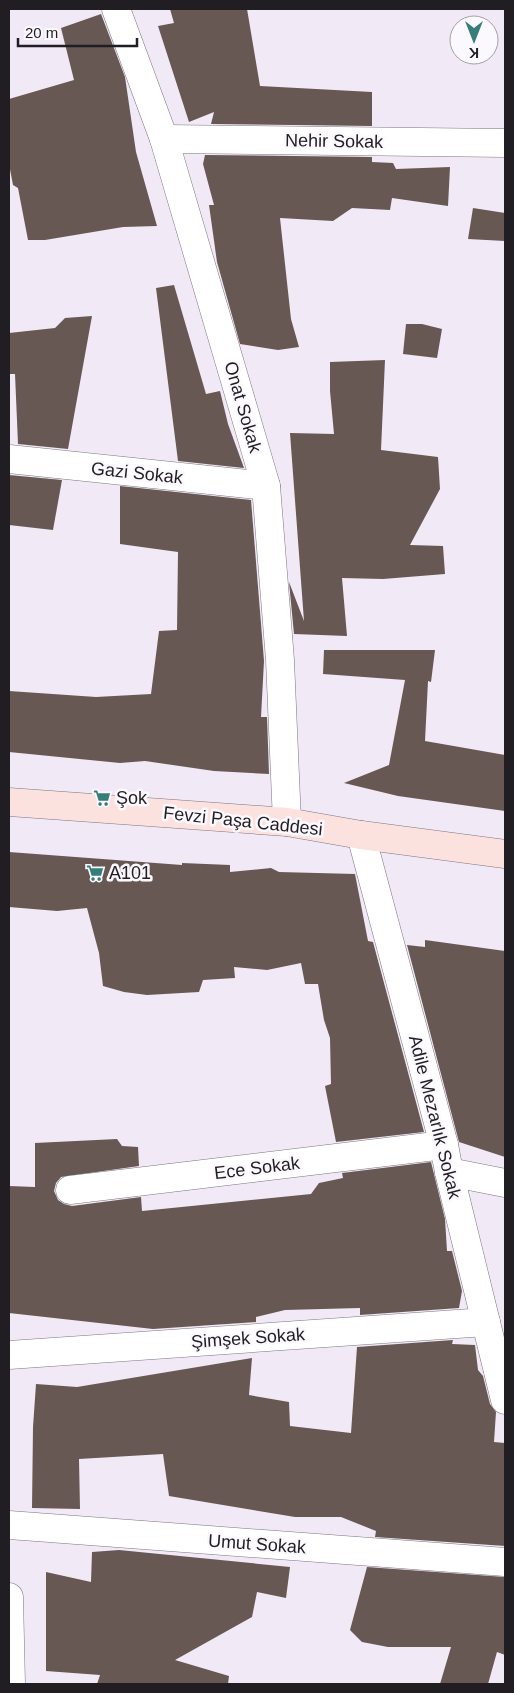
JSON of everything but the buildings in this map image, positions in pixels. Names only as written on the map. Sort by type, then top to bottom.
[{"type":"main road","name":"Fevzi Paşa Caddesi","points":[[9,802],[287,822],[361,835],[505,854]]},
{"type":"street","name":"Onat Sokak","points":[[116,9],[164,139],[266,486],[280,660],[287,822]]},
{"type":"street","name":"Nehir Sokak","points":[[164,139],[505,143]]},
{"type":"street","name":"Gazi Sokak","points":[[9,459],[266,486]]},
{"type":"street","name":"Adile Mezarlık Sokak","points":[[361,835],[444,1145],[505,1400]]},
{"type":"street","name":"Ece Sokak","points":[[70,1190],[444,1145]]},
{"type":"street","points":[[449,1172],[505,1183]]},
{"type":"street","name":"Şimşek Sokak","points":[[9,1355],[486,1322]]},
{"type":"street","name":"Umut Sokak","points":[[9,1525],[505,1562]]},
{"type":"street","points":[[9,1597],[11,1684]]},
{"type":"place","name":"Şok","points":[[102,798]]},
{"type":"place","name":"A101","points":[[95,873]]}]
